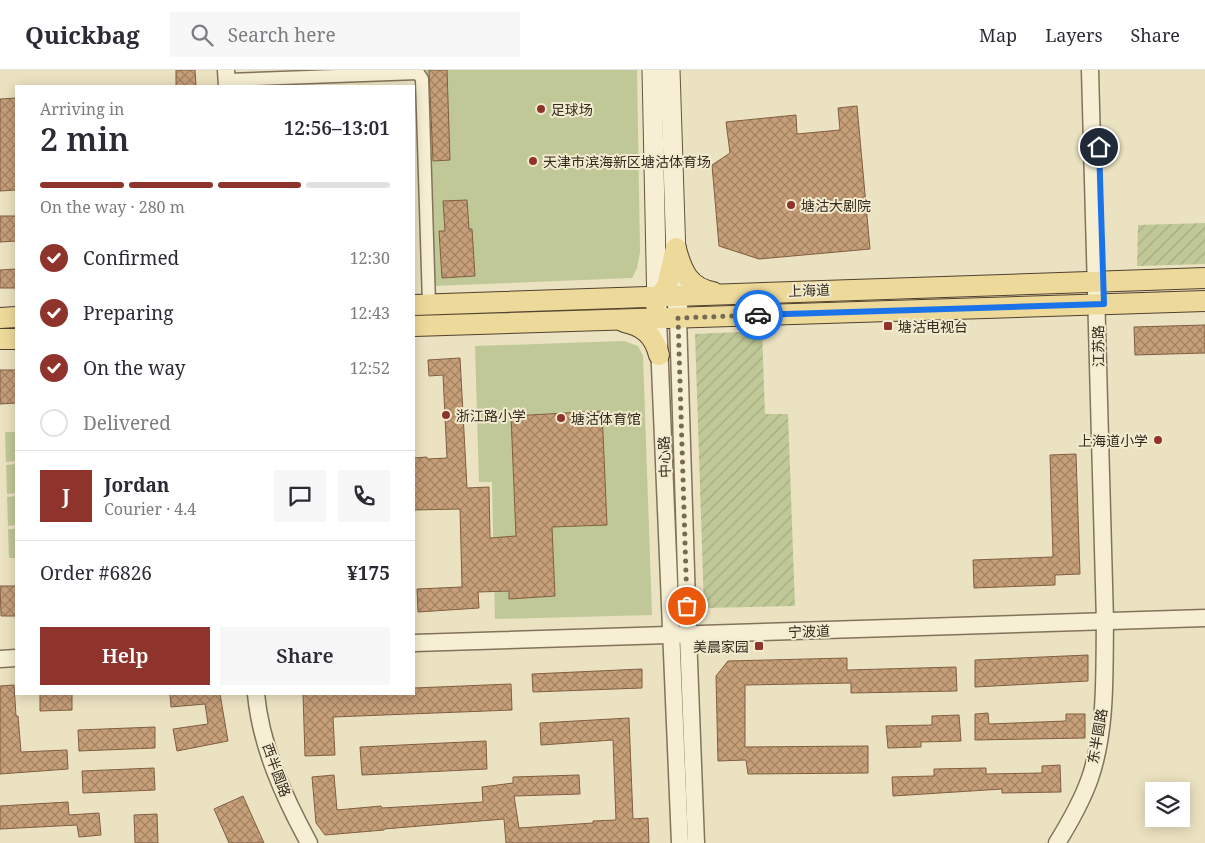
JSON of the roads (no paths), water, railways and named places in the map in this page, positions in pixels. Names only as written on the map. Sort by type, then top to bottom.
[{"type":"main road","name":"中心路","points":[[652,70],[656,249],[667,301]]},
{"type":"main road","points":[[667,301],[676,248],[670,70]]},
{"type":"main road","points":[[676,248],[681,266],[690,281],[704,290],[718,293]]},
{"type":"main road","points":[[615,297],[635,292],[646,285],[652,276],[656,249]]},
{"type":"main road","name":"上海道","points":[[415,326],[615,320],[667,301],[718,293],[1205,278]]},
{"type":"main road","name":"上海道","points":[[421,305],[615,297],[667,301],[720,317],[1205,301]]},
{"type":"main road","points":[[0,318],[15,317]]},
{"type":"main road","points":[[615,320],[643,328],[654,341],[659,354]]},
{"type":"main road","points":[[0,339],[15,339]]},
{"type":"street","name":"江苏路","points":[[1090,70],[1100,281]]},
{"type":"street","name":"江苏路","points":[[1097,70],[1100,305],[1108,618]]},
{"type":"street","points":[[230,79],[418,73],[422,80],[421,305]]},
{"type":"street","name":"中心路","points":[[667,301],[659,354],[680,843]]},
{"type":"street","name":"中心路","points":[[667,301],[688,630],[696,843]]},
{"type":"street","name":"宁波道","points":[[1108,618],[1205,611]]},
{"type":"street","name":"宁波道","points":[[415,635],[688,630],[1108,618],[1205,618]]},
{"type":"street","name":"东半圆路","points":[[1057,843],[1074,816],[1090,777],[1099,738],[1108,618]]},
{"type":"street","name":"东半圆路","points":[[1068,843],[1079,824],[1093,791],[1106,743],[1111,687],[1108,618]]},
{"type":"street","name":"宁波道","points":[[415,643],[671,630]]},
{"type":"street","points":[[0,650],[15,649]]},
{"type":"street","points":[[0,659],[15,658]]},
{"type":"street","name":"西半圆路","points":[[248,695],[256,741],[280,803],[299,843]]},
{"type":"street","name":"西半圆路","points":[[256,695],[260,721],[276,773],[286,799],[309,843]]},
{"type":"place","name":"足球场","points":[[541,109]]},
{"type":"place","name":"天津市滨海新区塘沽体育场","points":[[533,161]]},
{"type":"place","name":"塘沽大剧院","points":[[791,205]]},
{"type":"place","name":"塘沽电视台","points":[[888,326]]},
{"type":"place","name":"浙江路小学","points":[[446,415]]},
{"type":"place","name":"塘沽体育馆","points":[[561,418]]},
{"type":"place","name":"上海道小学","points":[[1158,440]]},
{"type":"place","name":"美晨家园","points":[[759,646]]}]
